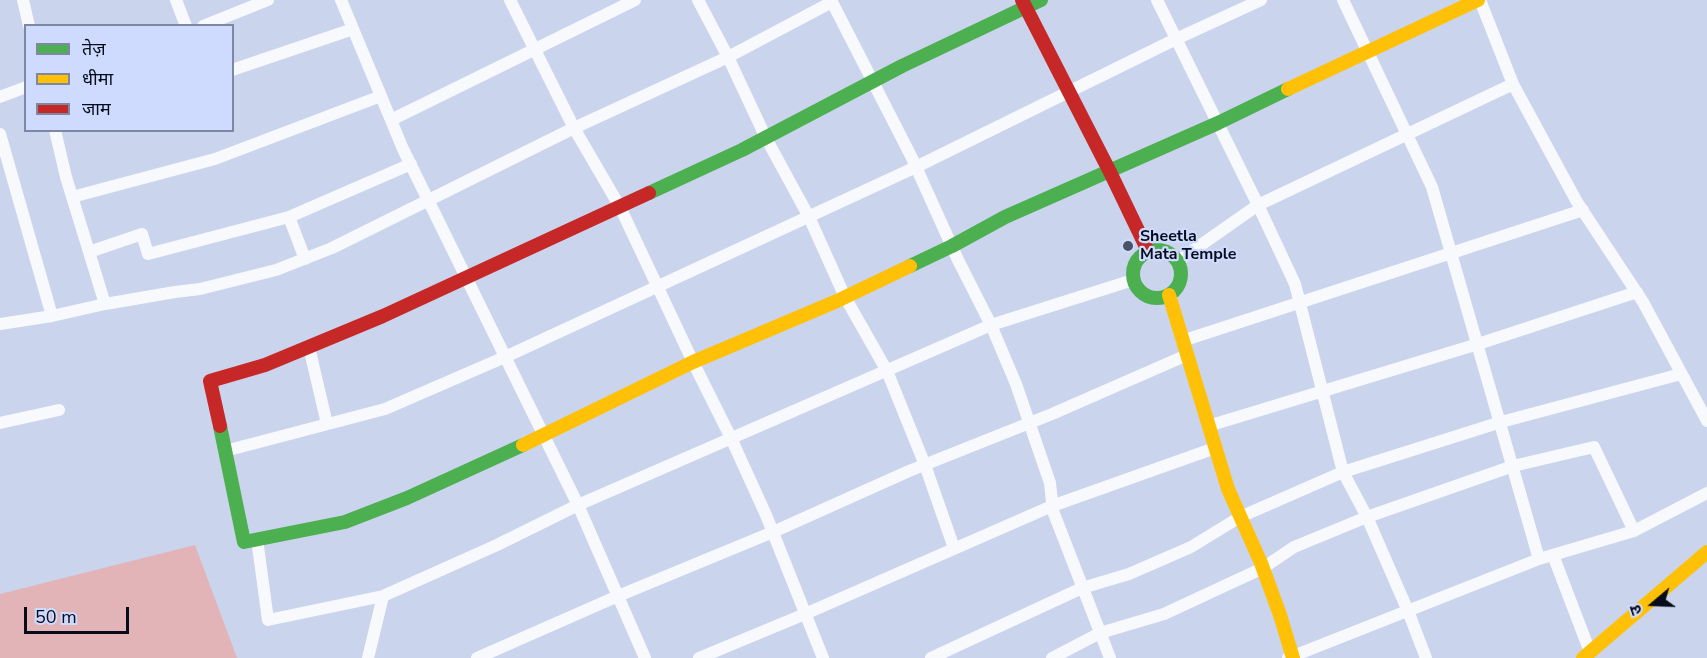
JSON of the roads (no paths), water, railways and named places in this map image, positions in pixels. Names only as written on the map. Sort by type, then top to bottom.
[{"type":"street","points":[[23,0],[29,24]]},
{"type":"street","points":[[176,0],[185,24]]},
{"type":"street","points":[[208,24],[265,0]]},
{"type":"street","points":[[341,0],[411,164],[578,505],[645,658]]},
{"type":"street","points":[[511,0],[574,128],[620,207],[731,438],[773,532],[823,658]]},
{"type":"street","points":[[391,120],[635,0]]},
{"type":"street","points":[[698,0],[766,138],[809,217],[846,297],[887,371],[925,465],[954,548]]},
{"type":"street","points":[[1041,0],[1024,3],[742,150],[383,316],[266,365],[210,381],[244,542],[345,522],[407,498],[544,436],[693,362],[846,297],[952,246],[1005,217],[1218,123],[1479,0],[1514,84],[1583,210],[1637,292],[1707,421]]},
{"type":"street","points":[[1157,0],[1295,284],[1343,472],[1367,518],[1426,658]]},
{"type":"street","points":[[225,451],[385,409],[505,357],[916,167],[1176,39],[1261,0]]},
{"type":"street","points":[[1343,0],[1432,187],[1539,559]]},
{"type":"street","points":[[0,324],[175,292],[201,290],[276,270],[305,259],[429,201],[574,128],[728,57],[832,1],[916,167],[991,325],[1016,384],[1050,483],[1052,506],[1059,529],[1110,658]]},
{"type":"street","points":[[1024,3],[1148,251]]},
{"type":"street","points":[[234,69],[353,29]]},
{"type":"street","points":[[1178,261],[1258,205],[1514,84]]},
{"type":"street","points":[[0,98],[24,88]]},
{"type":"street","points":[[72,197],[215,159],[381,96]]},
{"type":"street","points":[[56,132],[72,197],[105,304]]},
{"type":"street","points":[[0,134],[52,316]]},
{"type":"street","points":[[89,252],[142,234],[148,254],[289,217],[411,164]]},
{"type":"street","points":[[1182,341],[1583,210]]},
{"type":"street","points":[[289,217],[305,259]]},
{"type":"street","points":[[1154,249],[1166,251],[1178,261],[1181,279],[1179,285],[1169,295],[1156,299],[1144,295],[1136,288],[1132,274],[1134,264],[1141,255],[1148,251],[1154,249]]},
{"type":"street","points":[[257,539],[268,620],[383,596],[497,545],[578,505],[991,325],[1133,280]]},
{"type":"street","points":[[1208,426],[1478,344],[1637,292]]},
{"type":"street","points":[[1169,295],[1228,489],[1263,568],[1292,657],[1539,559],[1634,531],[1707,493]]},
{"type":"street","points":[[309,347],[327,424]]},
{"type":"street","points":[[477,658],[1187,355]]},
{"type":"street","points":[[931,658],[1082,588],[1129,574],[1191,547],[1240,517],[1343,472],[1501,422],[1682,374]]},
{"type":"street","points":[[0,423],[59,410]]},
{"type":"street","points":[[1052,658],[1100,633],[1164,614],[1263,568],[1294,547],[1367,518],[1513,466],[1594,447],[1634,531]]},
{"type":"street","points":[[699,658],[1052,506],[1215,448]]},
{"type":"street","points":[[1553,555],[1586,655],[1707,552]]},
{"type":"street","points":[[368,658],[383,596]]},
{"type":"place","name":"Sheetla Mata Temple","points":[[1128,246]]}]
